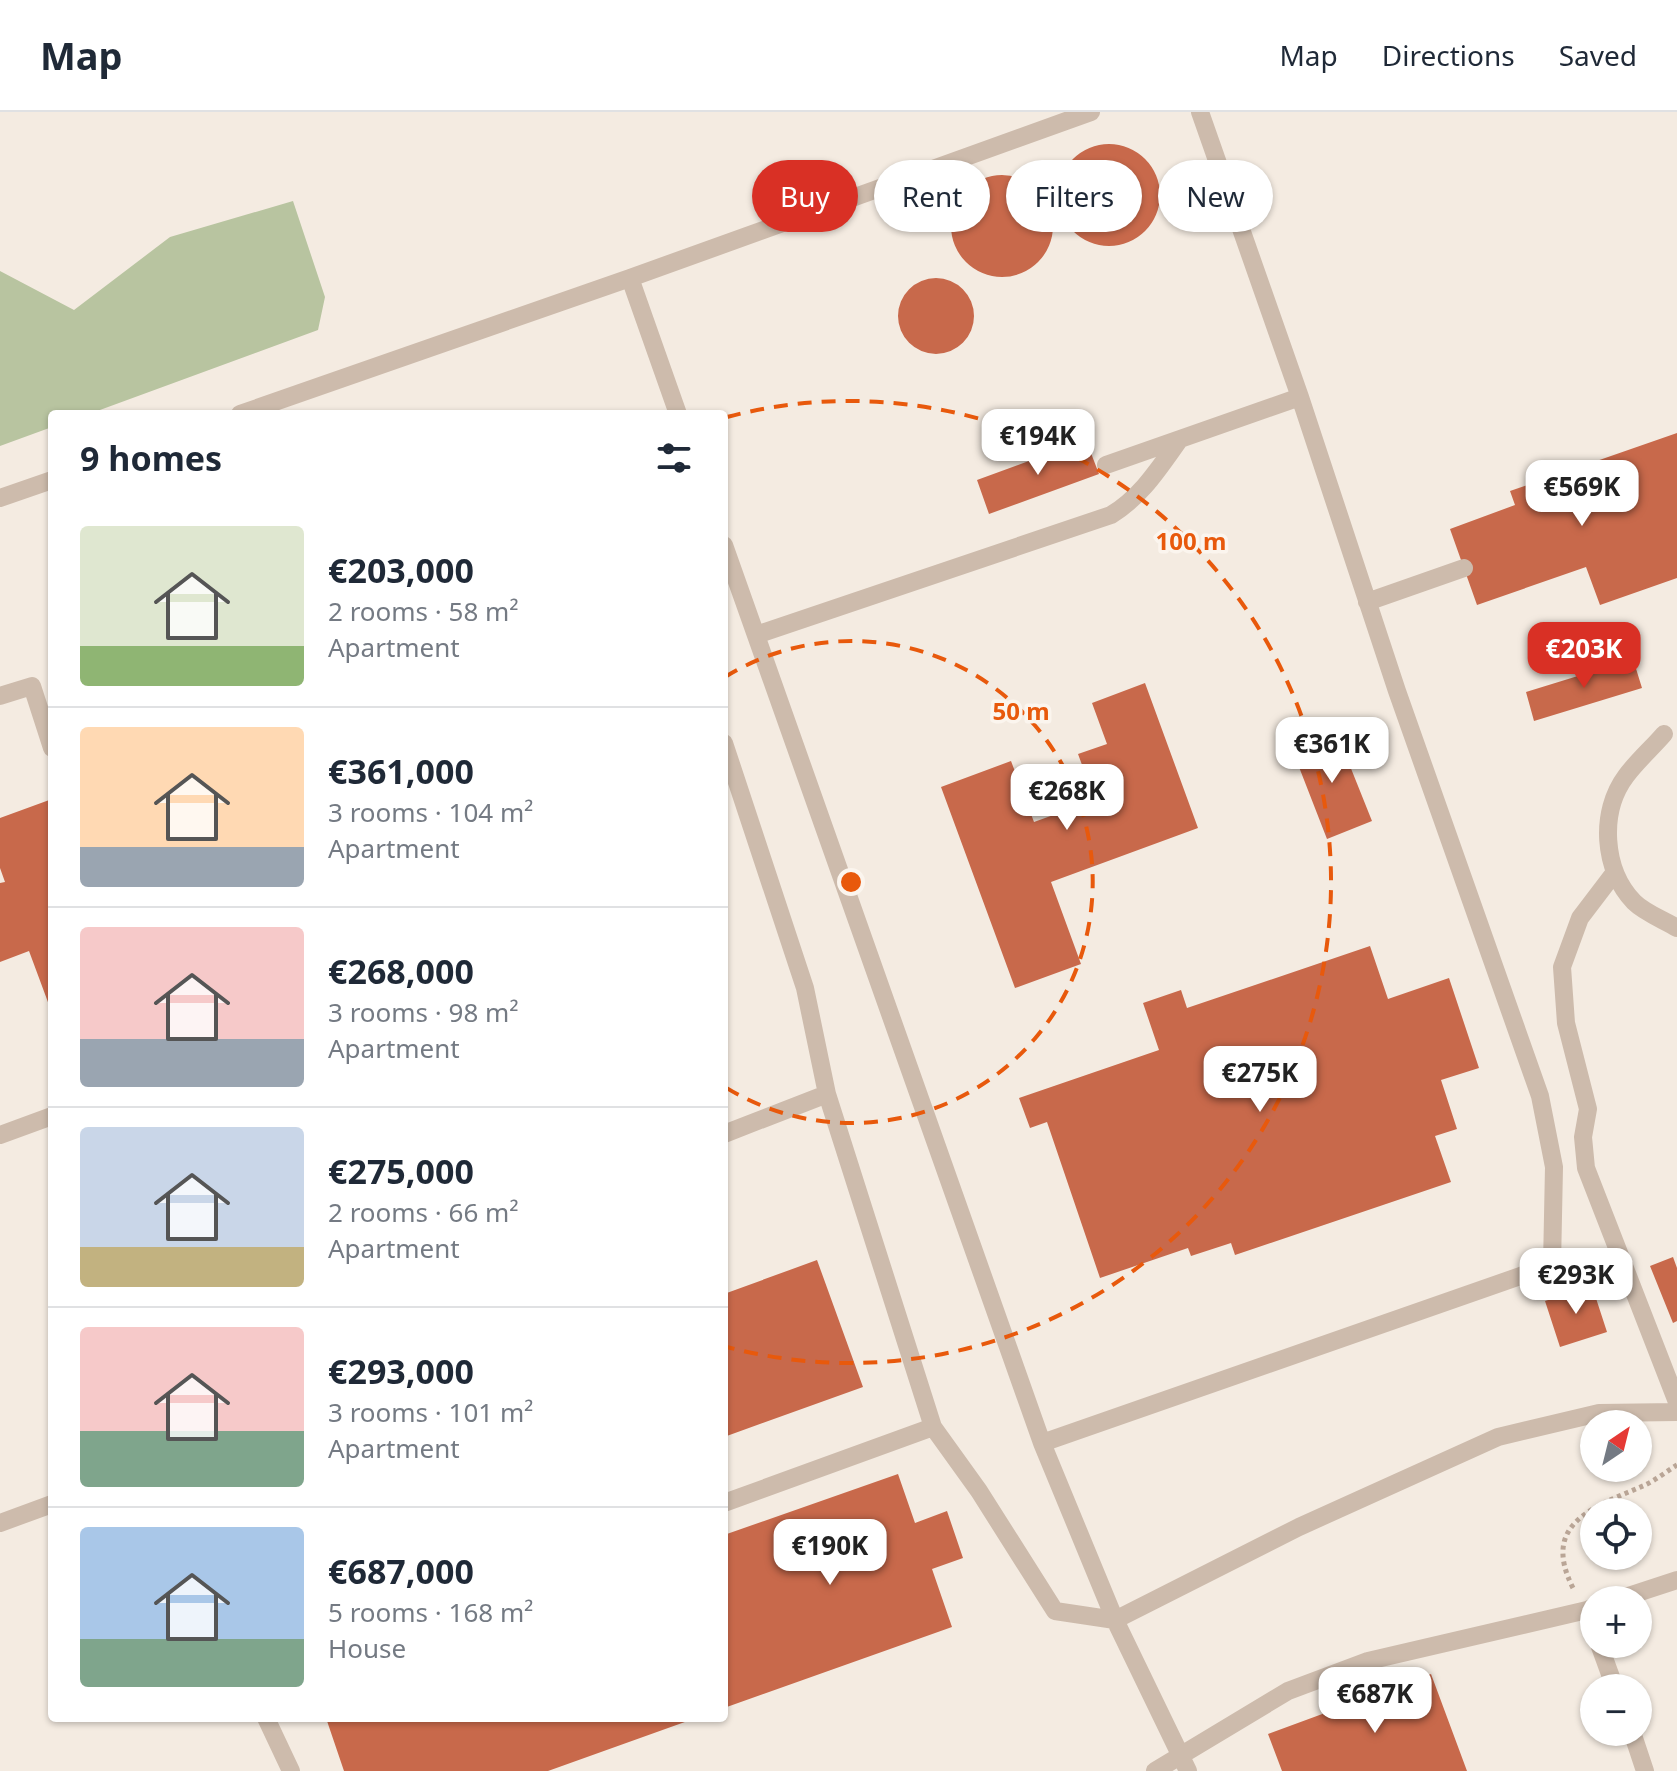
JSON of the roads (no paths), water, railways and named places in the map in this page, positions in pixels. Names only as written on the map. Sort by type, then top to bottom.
[{"type":"lane","points":[[251,410],[1091,112]]},
{"type":"lane","points":[[1042,1443],[1552,1265],[1554,1167],[1540,1096],[1200,112]]},
{"type":"lane","points":[[630,278],[677,410]]},
{"type":"lane","points":[[1106,465],[1300,397]]},
{"type":"lane","points":[[756,635],[1111,515],[1142,491],[1180,439]]},
{"type":"lane","points":[[0,498],[48,481]]},
{"type":"lane","points":[[728,556],[1042,1443],[1115,1620],[1184,1763]]},
{"type":"lane","points":[[1367,602],[1464,568]]},
{"type":"lane","points":[[0,696],[32,686],[48,736]]},
{"type":"lane","points":[[1664,734],[1625,777],[1612,808],[1607,834],[1615,872],[1635,903],[1677,928]]},
{"type":"lane","points":[[728,755],[805,988],[827,1094],[933,1427],[979,1491],[1055,1611],[1115,1620],[1299,1527],[1498,1437],[1599,1413],[1677,1412]]},
{"type":"lane","points":[[1615,872],[1580,918],[1562,967],[1566,1023],[1588,1109],[1583,1137],[1586,1168],[1677,1402]]},
{"type":"lane","points":[[728,1132],[827,1094]]},
{"type":"lane","points":[[0,1135],[48,1117]]},
{"type":"lane","points":[[728,1502],[933,1427]]},
{"type":"lane","points":[[0,1523],[48,1505]]},
{"type":"lane","points":[[1652,1588],[1677,1580]]},
{"type":"lane","points":[[1155,1771],[1184,1763],[1288,1691],[1368,1661],[1580,1610]]},
{"type":"lane","points":[[268,1722],[291,1771]]},
{"type":"lane","points":[[1637,1746],[1645,1771]]}]
